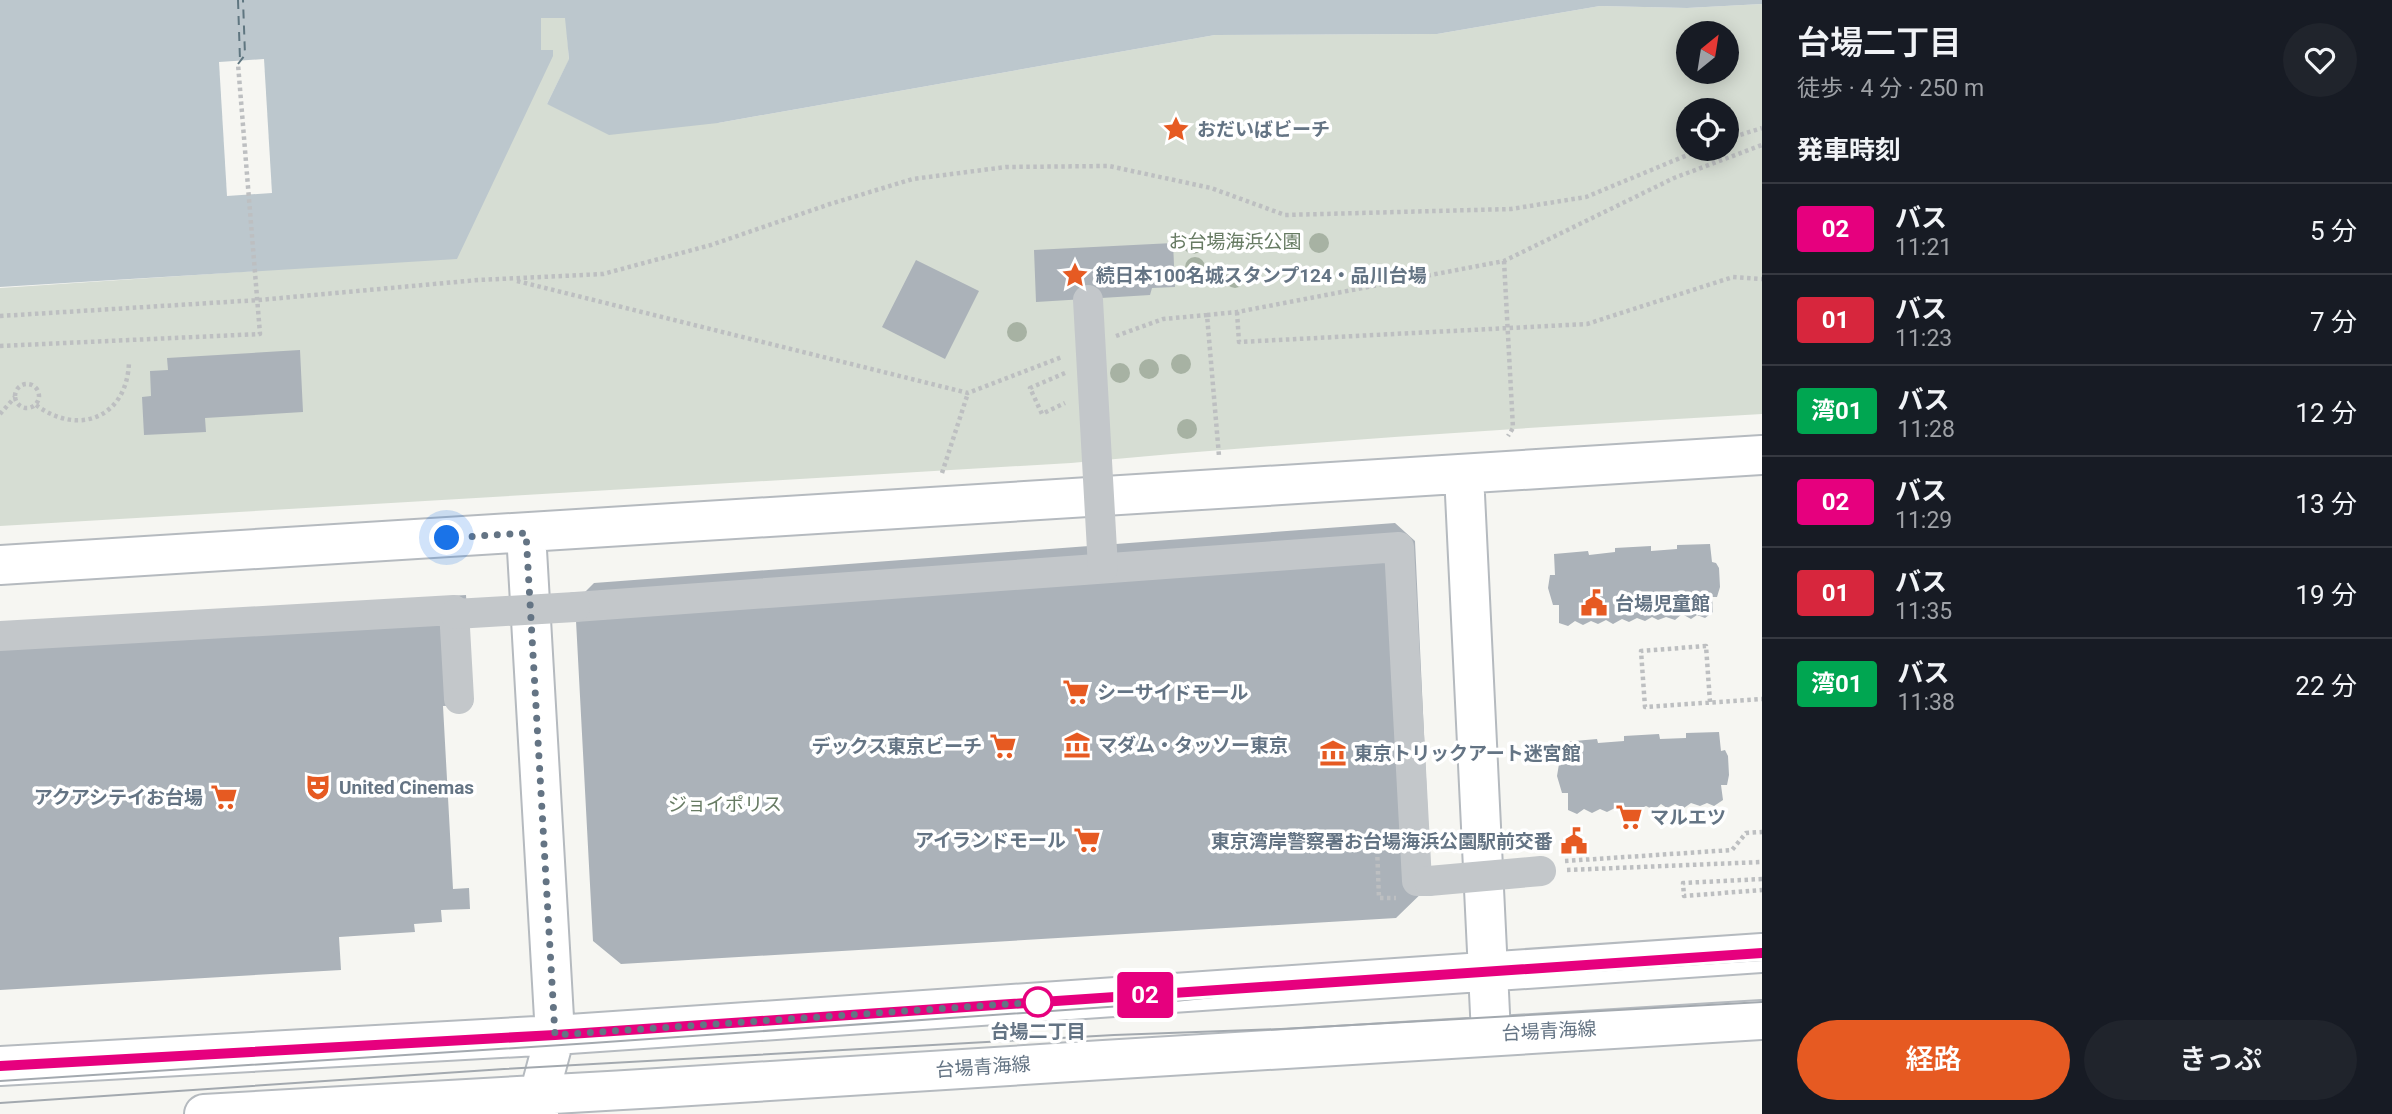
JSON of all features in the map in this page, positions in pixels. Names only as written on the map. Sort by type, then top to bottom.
[{"type":"main road","points":[[0,565],[1762,455]]},
{"type":"main road","points":[[1464,474],[1491,1034]]},
{"type":"main road","points":[[526,533],[555,1035],[539,1104]]},
{"type":"main road","points":[[0,1066],[555,1035],[1762,953]]},
{"type":"main road","name":"台場青海線","points":[[204,1114],[595,1103],[1491,1034],[1762,1020]]},
{"type":"main road","points":[[555,1035],[595,1103]]},
{"type":"street","points":[[1088,300],[1103,568]]},
{"type":"street","points":[[455,614],[1399,547],[1417,881],[1554,866]]},
{"type":"street","points":[[0,636],[454,610],[459,699]]},
{"type":"path","points":[[0,346],[260,334],[238,64]]},
{"type":"path","points":[[1739,135],[1762,128]]},
{"type":"path","points":[[1107,340],[1163,319],[1237,312],[1504,261],[1674,178],[1762,145]]},
{"type":"path","points":[[0,316],[603,274],[711,245],[913,179],[1006,167],[1109,166],[1211,188],[1285,215],[1511,209],[1586,197],[1676,160]]},
{"type":"path","points":[[1504,261],[1514,428],[1508,436]]},
{"type":"path","points":[[1237,312],[1239,342],[1587,324],[1733,277],[1762,279]]},
{"type":"path","points":[[510,279],[968,393],[1070,354]]},
{"type":"path","points":[[1207,315],[1219,456]]},
{"type":"path","points":[[15,397],[20,406],[36,405],[61,420],[74,422],[89,419],[107,412],[121,393],[129,378],[129,361]]},
{"type":"path","points":[[0,414],[22,385],[32,385],[39,393],[36,405]]},
{"type":"path","points":[[941,477],[968,393]]},
{"type":"path","points":[[1710,702],[1706,646],[1641,651],[1645,707],[1762,699]]},
{"type":"path","points":[[1554,866],[1732,850],[1745,833],[1762,832]]},
{"type":"path","points":[[1554,866],[1762,862]]},
{"type":"path","points":[[1762,879],[1683,883],[1684,896],[1762,890]]},
{"type":"green space","name":"お台場海浜公園","points":[[1762,4],[1762,414],[1416,435],[1071,463],[0,526],[0,288],[255,271],[541,50],[540,18],[566,18],[569,60],[547,104],[718,123],[1215,35],[1437,34],[1600,6],[1687,8]]},
{"type":"shaded area","points":[[0,0],[1762,0],[1762,4],[1687,8],[1600,6],[1437,34],[1215,35],[718,123],[609,135],[547,104],[569,59],[565,18],[541,18],[541,50],[553,50],[553,56],[457,259],[0,287]]},
{"type":"pier","points":[[264,59],[272,193],[227,196],[219,62]]},
{"type":"building","points":[[1173,243],[1175,287],[1152,288],[1150,295],[1036,302],[1034,250]]},
{"type":"building","points":[[916,260],[979,291],[945,359],[882,327]]},
{"type":"building","points":[[300,350],[303,412],[205,418],[206,432],[144,435],[142,397],[151,396],[150,371],[168,370],[167,358]]},
{"type":"building","name":"デックス東京ビーチ","points":[[1395,523],[1415,541],[1431,884],[1396,918],[621,964],[593,941],[575,602],[594,583]]},
{"type":"building","points":[[1710,544],[1712,562],[1719,568],[1720,587],[1717,597],[1712,597],[1713,612],[1705,618],[1697,615],[1691,619],[1682,614],[1675,620],[1666,617],[1658,620],[1652,617],[1645,621],[1637,618],[1629,622],[1622,619],[1613,624],[1606,620],[1598,624],[1591,621],[1583,625],[1575,621],[1568,626],[1559,623],[1559,605],[1553,605],[1548,588],[1550,575],[1555,575],[1554,554],[1588,551],[1589,555],[1615,552],[1615,548],[1651,546],[1651,551],[1677,549],[1677,545]]},
{"type":"building","name":"アクアシテイお台場","points":[[466,595],[473,705],[443,706],[453,889],[469,888],[470,909],[441,910],[442,922],[414,924],[415,932],[339,937],[341,970],[0,990],[0,623]]},
{"type":"building","points":[[1719,732],[1721,751],[1725,750],[1728,756],[1729,775],[1727,785],[1721,785],[1723,800],[1714,806],[1691,803],[1684,808],[1675,804],[1667,808],[1661,804],[1654,810],[1646,806],[1638,810],[1631,807],[1622,812],[1615,808],[1607,812],[1600,809],[1592,813],[1584,809],[1577,814],[1568,810],[1568,793],[1562,793],[1557,776],[1559,764],[1563,763],[1563,742],[1597,739],[1598,743],[1624,741],[1624,736],[1659,734],[1660,739],[1686,738],[1686,733]]},
{"type":"ferry route","points":[[238,0],[240,60]]},
{"type":"ferry route","points":[[238,64],[245,55],[243,0]]},
{"type":"tram line","points":[[0,1081],[592,1043],[1136,1005],[1252,993],[1762,960]]},
{"type":"tram line","points":[[0,1103],[504,1069],[1762,1002]]},
{"type":"bus line","name":"02","points":[[0,1066],[555,1035],[1762,953]]},
{"type":"place","name":"おだいばビーチ","points":[[1176,129]]},
{"type":"place","name":"続日本100名城スタンプ124・品川台場","points":[[1075,275]]},
{"type":"place","name":"台場児童館","points":[[1594,603]]},
{"type":"place","name":"シーサイドモール","points":[[1076,692]]},
{"type":"place","name":"マダム・タッソー東京","points":[[1077,745]]},
{"type":"place","name":"デックス東京ビーチ","points":[[1003,746]]},
{"type":"place","name":"東京トリックアート迷宮館","points":[[1333,753]]},
{"type":"place","name":"United Cinemas","points":[[318,787]]},
{"type":"place","name":"アクアシテイお台場","points":[[224,797]]},
{"type":"place","name":"マルエツ","points":[[1629,817]]},
{"type":"place","name":"アイランドモール","points":[[1087,840]]},
{"type":"place","name":"東京湾岸警察署お台場海浜公園駅前交番","points":[[1574,841]]},
{"type":"place","name":"台場二丁目","points":[[1038,1002]]},
{"type":"route","points":[[447,538],[526,533],[555,1035],[1038,1002]]},
{"type":"park label","name":"ジョイポリス","points":[[725,804]]}]
